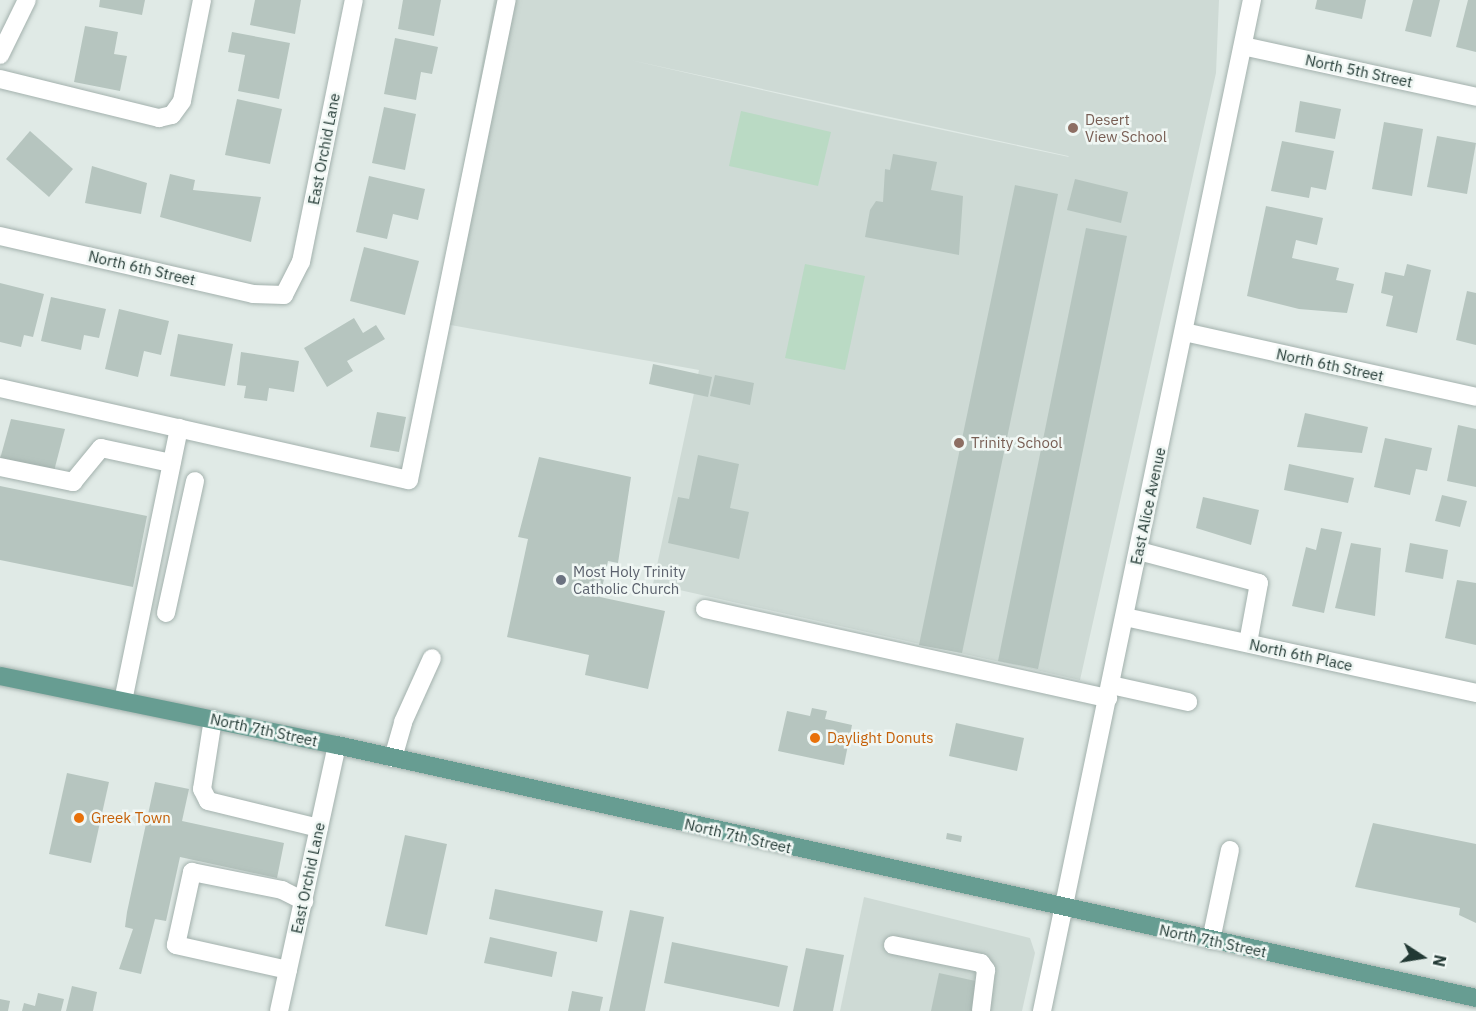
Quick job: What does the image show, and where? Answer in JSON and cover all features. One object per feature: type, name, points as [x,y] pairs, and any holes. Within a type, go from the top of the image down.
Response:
[{"type":"main road","name":"North 7th Street","points":[[0,676],[338,746],[1063,909],[1476,998]]},
{"type":"street","points":[[0,55],[27,0]]},
{"type":"street","points":[[0,79],[159,118],[172,115],[182,101],[202,0]]},
{"type":"street","name":"East Orchid Lane","points":[[284,295],[301,262],[354,0]]},
{"type":"street","points":[[0,388],[409,480],[507,0]]},
{"type":"street","name":"East Alice Avenue","points":[[1042,1011],[1252,0]]},
{"type":"street","name":"North 5th Street","points":[[1243,46],[1476,97]]},
{"type":"street","name":"North 6th Street","points":[[0,236],[253,294],[284,295]]},
{"type":"street","name":"North 6th Street","points":[[1184,332],[1476,397]]},
{"type":"street","points":[[123,701],[179,428]]},
{"type":"street","points":[[0,467],[73,482],[101,448],[171,463]]},
{"type":"street","points":[[166,613],[195,481]]},
{"type":"street","points":[[1139,551],[1259,583],[1248,644]]},
{"type":"street","points":[[705,609],[1110,691],[1188,702]]},
{"type":"street","name":"North 6th Place","points":[[1125,617],[1476,693]]},
{"type":"street","points":[[393,758],[402,722],[432,658]]},
{"type":"street","points":[[213,719],[202,789],[208,801],[319,828]]},
{"type":"street","name":"East Orchid Lane","points":[[279,1011],[338,746]]},
{"type":"street","points":[[1211,940],[1230,850]]},
{"type":"street","points":[[288,970],[176,945],[192,872],[282,890],[304,901]]},
{"type":"street","points":[[893,945],[981,963],[987,970],[981,1011]]},
{"type":"shaded area","points":[[494,0],[1219,0],[1216,73],[1080,680],[653,584],[699,370],[434,322]],"holes":[[[630,60],[1068,156],[863,113]]]},
{"type":"shaded area","points":[[864,897],[1030,938],[1035,953],[1022,1011],[840,1011]]},
{"type":"green space","points":[[741,111],[831,132],[818,186],[729,166]]},
{"type":"green space","points":[[805,264],[865,276],[845,370],[785,358]]},
{"type":"building","points":[[100,0],[145,0],[142,15],[99,7]]},
{"type":"building","points":[[255,0],[301,0],[295,34],[250,25]]},
{"type":"building","points":[[403,0],[441,0],[434,36],[398,29]]},
{"type":"building","points":[[1317,0],[1366,0],[1362,19],[1315,9]]},
{"type":"building","points":[[1413,0],[1440,0],[1431,37],[1405,31]]},
{"type":"building","points":[[1468,0],[1476,0],[1476,52],[1456,47]]},
{"type":"building","points":[[85,26],[118,32],[114,54],[127,56],[120,91],[74,82]]},
{"type":"building","points":[[232,32],[290,43],[279,99],[238,91],[245,55],[228,52]]},
{"type":"building","points":[[395,38],[438,47],[432,74],[421,72],[416,100],[384,94]]},
{"type":"building","points":[[237,99],[282,109],[270,164],[225,155]]},
{"type":"building","points":[[1300,101],[1341,109],[1335,139],[1295,132]]},
{"type":"building","points":[[384,107],[416,114],[405,170],[372,163]]},
{"type":"building","points":[[1384,122],[1423,129],[1412,196],[1372,189]]},
{"type":"building","points":[[30,131],[73,169],[49,197],[6,159]]},
{"type":"building","points":[[1437,136],[1476,143],[1467,194],[1427,187]]},
{"type":"building","points":[[1282,141],[1334,151],[1326,190],[1311,187],[1309,198],[1271,191]]},
{"type":"building","points":[[893,154],[937,162],[931,190],[963,196],[959,255],[865,237],[870,210],[876,201],[883,202],[885,169],[890,170]]},
{"type":"building","points":[[92,166],[147,183],[141,214],[85,203]]},
{"type":"building","points":[[170,174],[195,180],[193,190],[261,197],[251,242],[160,217]]},
{"type":"building","points":[[369,176],[425,189],[418,220],[393,214],[387,239],[356,232]]},
{"type":"building","points":[[1075,179],[1128,192],[1121,223],[1067,210]]},
{"type":"building","points":[[1015,185],[1058,194],[962,653],[919,645]]},
{"type":"building","points":[[1266,206],[1323,218],[1317,245],[1296,240],[1292,258],[1339,268],[1336,280],[1354,284],[1347,313],[1299,309],[1247,296]]},
{"type":"building","points":[[1086,228],[1127,236],[1038,669],[998,661]]},
{"type":"building","points":[[364,247],[419,261],[405,315],[350,301]]},
{"type":"building","points":[[1407,264],[1431,270],[1417,333],[1386,326],[1393,296],[1381,293],[1385,272],[1404,276]]},
{"type":"building","points":[[0,283],[44,294],[33,337],[24,335],[21,347],[0,342]]},
{"type":"building","points":[[1467,291],[1476,293],[1476,345],[1456,340]]},
{"type":"building","points":[[51,297],[106,309],[99,338],[84,335],[81,350],[41,341]]},
{"type":"building","points":[[119,309],[169,321],[161,355],[144,351],[138,377],[105,369]]},
{"type":"building","points":[[354,318],[363,333],[376,325],[385,339],[347,361],[353,371],[327,387],[304,348]]},
{"type":"building","points":[[178,334],[233,344],[225,386],[170,376]]},
{"type":"building","points":[[241,352],[299,361],[294,392],[269,388],[267,401],[244,398],[246,386],[237,385]]},
{"type":"building","points":[[653,364],[712,377],[708,397],[649,384]]},
{"type":"building","points":[[715,375],[754,383],[750,405],[710,396]]},
{"type":"building","points":[[377,412],[406,417],[399,452],[370,447]]},
{"type":"building","points":[[1305,413],[1368,427],[1362,453],[1297,447]]},
{"type":"building","points":[[11,419],[65,429],[54,471],[0,459]]},
{"type":"building","points":[[1458,425],[1476,429],[1476,487],[1447,481]]},
{"type":"building","points":[[1385,438],[1432,448],[1427,471],[1416,469],[1410,495],[1374,487]]},
{"type":"building","points":[[698,455],[739,464],[730,508],[749,512],[739,559],[668,543],[678,497],[689,499]]},
{"type":"building","name":"Most Holy Trinity Catholic Church","points":[[539,457],[631,477],[618,563],[608,561],[600,597],[665,611],[648,689],[585,675],[589,655],[507,637],[528,539],[518,537]]},
{"type":"building","points":[[1289,464],[1354,478],[1348,503],[1284,490]]},
{"type":"building","points":[[0,486],[147,516],[133,587],[0,560]]},
{"type":"building","points":[[1442,495],[1467,501],[1460,527],[1435,521]]},
{"type":"building","points":[[1203,497],[1259,510],[1251,545],[1196,528]]},
{"type":"building","points":[[1321,528],[1342,532],[1324,613],[1292,606],[1306,547],[1316,550]]},
{"type":"building","points":[[1351,543],[1381,548],[1375,616],[1335,608]]},
{"type":"building","points":[[1410,543],[1448,550],[1443,579],[1405,572]]},
{"type":"building","points":[[1457,580],[1476,583],[1476,645],[1445,638]]},
{"type":"building","name":"Daylight Donuts","points":[[812,708],[827,711],[825,719],[852,725],[844,765],[778,751],[787,711],[810,716]]},
{"type":"building","points":[[956,723],[1024,738],[1017,771],[949,756]]},
{"type":"building","name":"Greek Town","points":[[67,773],[109,782],[91,863],[49,854]]},
{"type":"building","points":[[155,782],[189,789],[182,821],[284,843],[277,878],[180,857],[166,921],[155,919],[141,974],[119,969],[133,929],[125,927],[127,912]]},
{"type":"building","points":[[1373,823],[1476,844],[1476,923],[1459,915],[1460,908],[1355,887]]},
{"type":"building","points":[[947,833],[962,836],[961,842],[946,839]]},
{"type":"building","points":[[405,835],[447,844],[427,935],[385,926]]},
{"type":"building","points":[[495,889],[603,911],[597,942],[489,919]]},
{"type":"building","points":[[630,910],[664,917],[645,1011],[609,1011]]},
{"type":"building","points":[[490,937],[557,952],[552,977],[484,963]]},
{"type":"building","points":[[672,942],[788,966],[779,1007],[664,983]]},
{"type":"building","points":[[806,948],[844,955],[833,1011],[793,1011]]},
{"type":"building","points":[[939,973],[980,982],[974,1011],[931,1011]]},
{"type":"building","points":[[72,986],[97,992],[93,1011],[66,1011]]},
{"type":"building","points":[[572,991],[603,997],[600,1011],[568,1011]]},
{"type":"building","points":[[38,993],[64,999],[61,1011],[22,1011],[24,1003],[35,1006]]},
{"type":"building","points":[[0,999],[10,1001],[8,1011],[0,1011]]},
{"type":"place","name":"Desert View School","points":[[1073,128]]},
{"type":"place","name":"Trinity School","points":[[959,443]]},
{"type":"place","name":"Most Holy Trinity Catholic Church","points":[[561,580]]},
{"type":"place","name":"Daylight Donuts","points":[[815,738]]},
{"type":"place","name":"Greek Town","points":[[79,818]]}]
